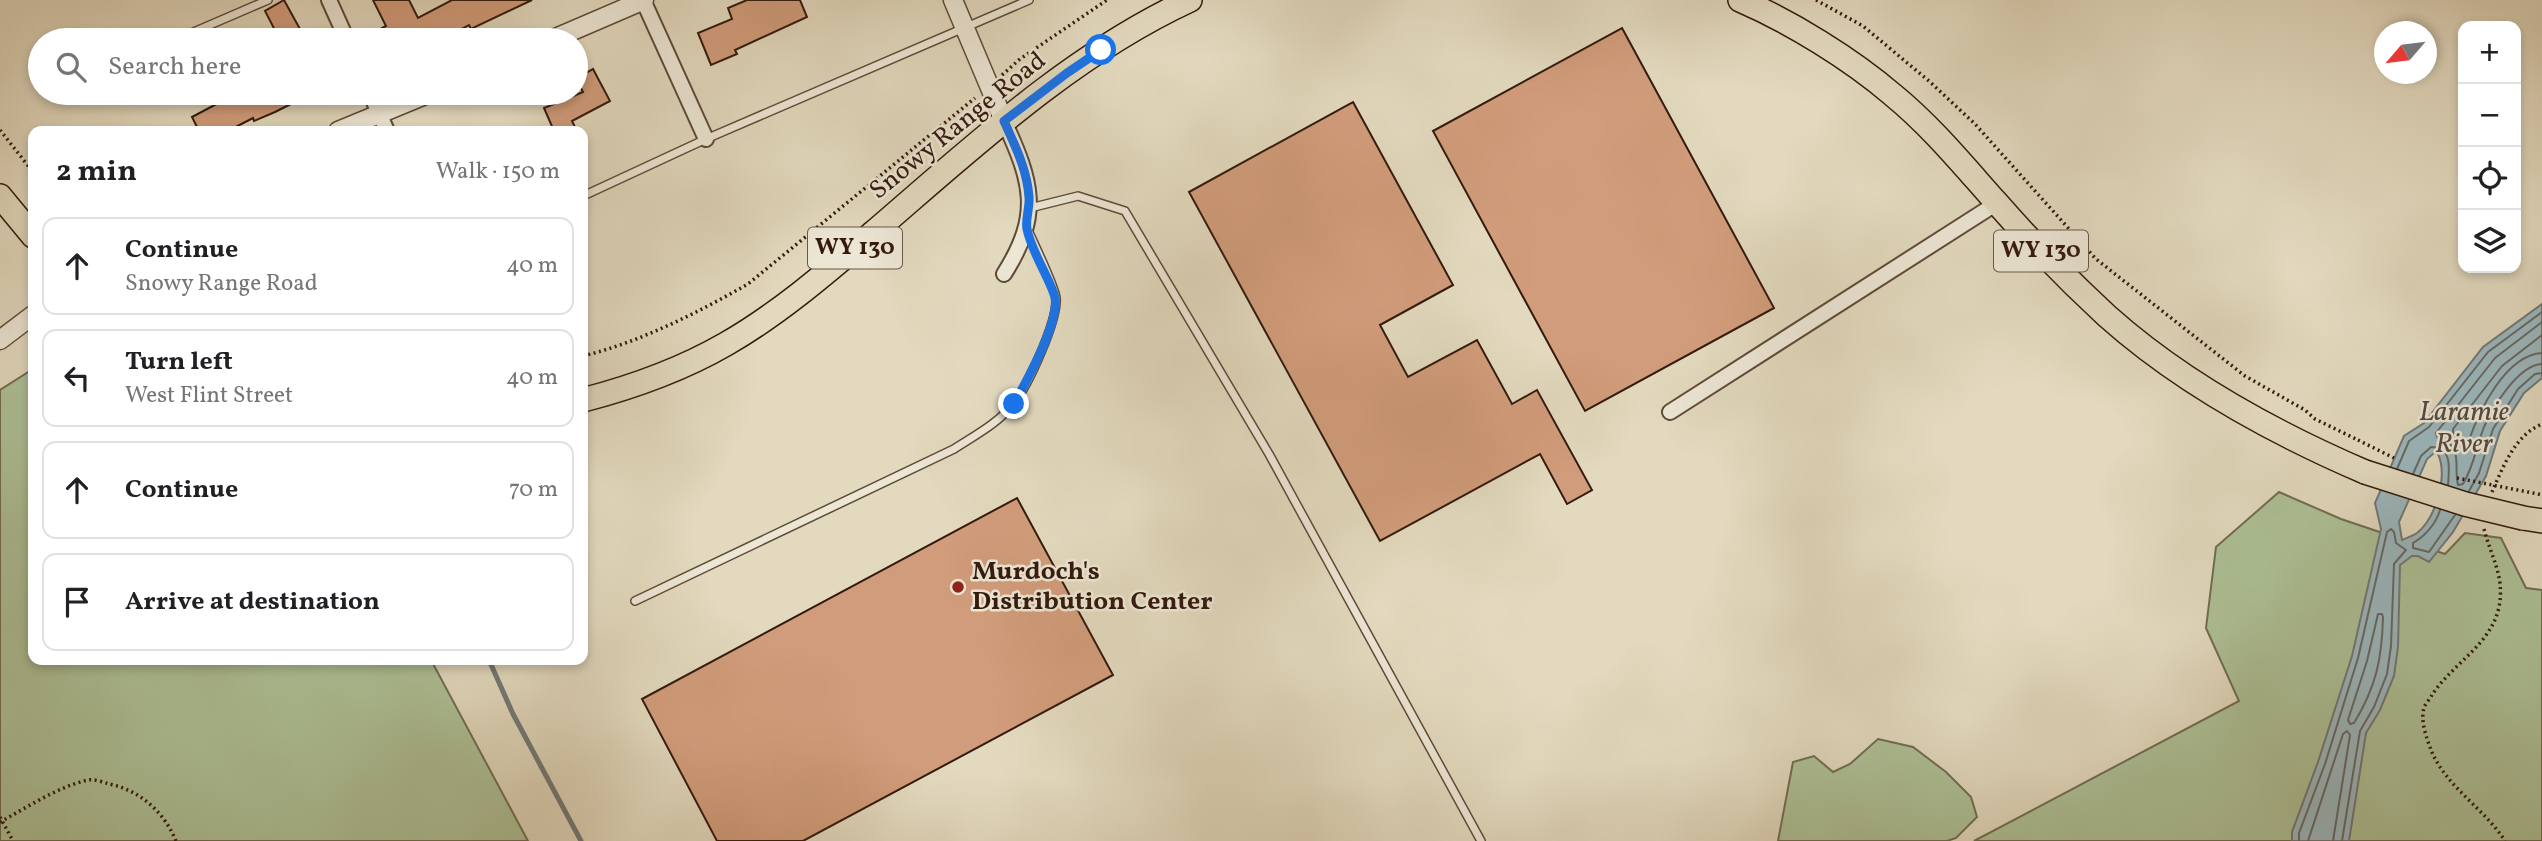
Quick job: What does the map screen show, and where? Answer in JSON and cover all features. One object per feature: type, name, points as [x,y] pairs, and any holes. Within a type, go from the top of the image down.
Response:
[{"type":"main road","name":"Snowy Range Road","points":[[588,398],[679,368],[726,344],[776,313],[1004,121],[1067,73],[1136,28],[1190,0]]},
{"type":"main road","name":"WY 130","points":[[1748,2],[1832,51],[1893,95],[1943,142],[2029,239],[2097,306],[2155,355],[2208,391],[2302,445],[2365,472],[2455,501],[2533,519]]},
{"type":"main road","points":[[0,196],[28,230]]},
{"type":"street","points":[[329,0],[342,28]]},
{"type":"street","points":[[579,28],[644,0],[706,139]]},
{"type":"street","points":[[953,0],[1020,156],[1028,184],[1030,208],[1026,228],[1018,252],[1004,274]]},
{"type":"street","points":[[376,105],[385,126]]},
{"type":"street","points":[[350,126],[401,105]]},
{"type":"street","points":[[1670,412],[1997,204]]},
{"type":"street","points":[[0,340],[28,319]]},
{"type":"lane","points":[[203,28],[268,0]]},
{"type":"lane","points":[[588,194],[706,139],[1030,0]]},
{"type":"lane","points":[[1030,208],[1078,195],[1125,211],[1269,454],[1481,841]]},
{"type":"lane","points":[[635,601],[954,449],[987,428],[1014,404],[1036,364],[1052,323],[1056,298],[1026,228]]},
{"type":"path","points":[[588,355],[607,350],[708,307],[748,284],[1020,59],[1107,0]]},
{"type":"path","points":[[1816,0],[1863,26],[1975,124],[2096,259],[2245,376],[2305,410],[2315,419],[2405,462]]},
{"type":"path","points":[[0,130],[28,166]]},
{"type":"path","points":[[2491,494],[2522,437],[2542,424]]},
{"type":"path","points":[[2454,478],[2540,495]]},
{"type":"path","points":[[2483,527],[2497,564],[2501,591],[2499,608],[2487,635],[2440,684],[2429,700],[2424,709],[2424,727],[2432,752],[2452,782],[2505,841]]},
{"type":"path","points":[[13,841],[1,820],[52,793],[90,780],[121,786],[150,802],[172,830],[176,841]]},
{"type":"green space","points":[[28,372],[28,665],[434,665],[528,841],[0,841],[0,390]]},
{"type":"green space","points":[[2279,492],[2341,519],[2445,554],[2465,533],[2501,538],[2526,588],[2542,590],[2542,841],[1974,841],[2239,701],[2206,628],[2216,547]]},
{"type":"green space","points":[[1878,739],[1913,747],[1946,772],[1971,797],[1977,817],[1956,838],[1947,841],[1778,841],[1793,762],[1814,756],[1833,772],[1850,764]]},
{"type":"water","name":"Laramie River","points":[[2542,304],[2542,378],[2524,393],[2500,431],[2486,476],[2453,532],[2429,562],[2412,556],[2400,565],[2398,647],[2394,676],[2380,710],[2366,733],[2349,841],[2292,841],[2292,832],[2352,656],[2381,529],[2375,503],[2404,436],[2424,423],[2483,347]],"holes":[[[2434,453],[2438,454],[2442,474],[2435,507],[2424,526],[2402,540],[2399,522],[2427,459]]]},
{"type":"building","points":[[284,0],[299,28],[274,28],[265,11]]},
{"type":"building","points":[[373,0],[409,0],[418,18],[452,0],[532,0],[473,28],[469,25],[463,28],[382,28],[386,26]]},
{"type":"building","points":[[747,0],[800,0],[807,17],[735,50],[737,54],[711,65],[698,33],[732,19],[728,8]]},
{"type":"building","points":[[1622,28],[1774,308],[1585,411],[1433,131]]},
{"type":"building","points":[[593,69],[610,101],[572,121],[574,126],[552,126],[544,108],[551,105],[588,105],[588,72]]},
{"type":"building","points":[[1353,102],[1453,285],[1380,325],[1408,377],[1477,340],[1512,404],[1537,390],[1592,490],[1567,504],[1540,454],[1380,541],[1189,192]]},
{"type":"building","points":[[214,105],[289,105],[238,126],[196,126],[192,117]]},
{"type":"building","name":"Murdoch's Distribution Center","points":[[1017,498],[1113,675],[803,841],[717,841],[642,699]]},
{"type":"waterway","points":[[491,665],[513,714],[581,841]]},
{"type":"place","name":"Murdoch's Distribution Center","points":[[958,587]]},
{"type":"route","points":[[1014,404],[1036,364],[1052,323],[1056,298],[1026,228],[1030,208],[1028,184],[1020,156],[1004,121],[1101,50]]}]
